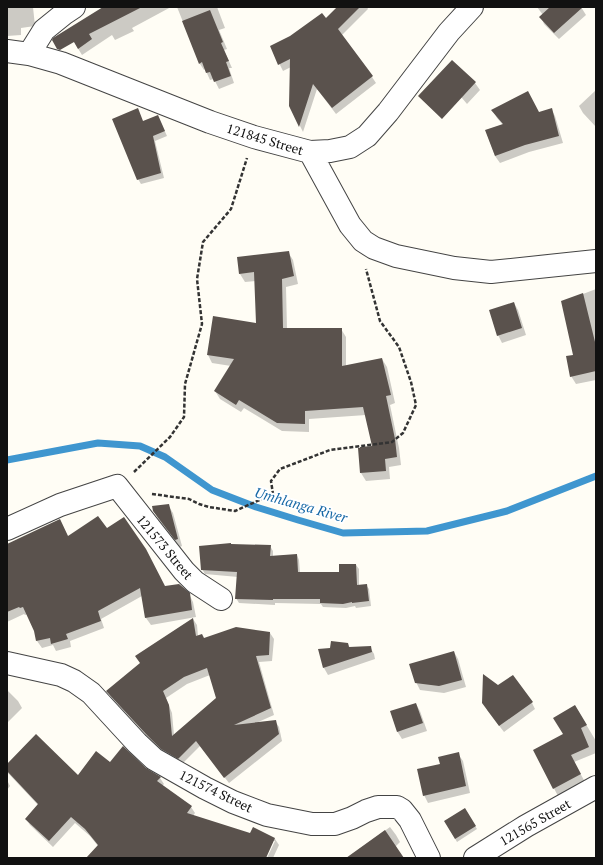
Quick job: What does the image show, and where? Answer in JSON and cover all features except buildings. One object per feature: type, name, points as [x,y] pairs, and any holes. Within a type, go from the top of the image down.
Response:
[{"type":"street","points":[[29,54],[44,30],[74,7]]},
{"type":"street","name":"121845 Street","points":[[7,51],[29,54],[61,63],[254,138],[310,152],[330,151],[350,147],[366,136],[388,112],[449,32],[472,7]]},
{"type":"street","points":[[310,152],[350,225],[363,241],[374,248],[396,256],[454,268],[491,272],[596,261]]},
{"type":"street","points":[[7,530],[60,505],[117,486]]},
{"type":"street","name":"121573 Street","points":[[117,486],[184,571],[195,582],[221,599]]},
{"type":"street","name":"121574 Street","points":[[7,663],[61,675],[74,682],[90,693],[137,743],[154,758],[205,788],[233,802],[267,815],[312,824],[334,824],[378,807],[397,807],[402,810],[410,820],[429,858]]},
{"type":"street","name":"121565 Street","points":[[475,858],[526,826],[596,787]]},
{"type":"path","points":[[138,469],[170,437],[184,417],[185,384],[202,324],[197,279],[203,242],[230,209],[254,138]]},
{"type":"path","name":"121573 Street","points":[[117,486],[133,491],[188,499],[209,507],[235,511],[273,494],[270,481],[280,469],[330,450],[392,442],[403,433],[416,405],[411,382],[399,347],[380,321],[366,268]]},
{"type":"waterway","name":"Umhlanga River","points":[[7,460],[98,443],[140,446],[165,457],[212,490],[256,507],[343,533],[427,531],[507,511],[596,476]]}]
